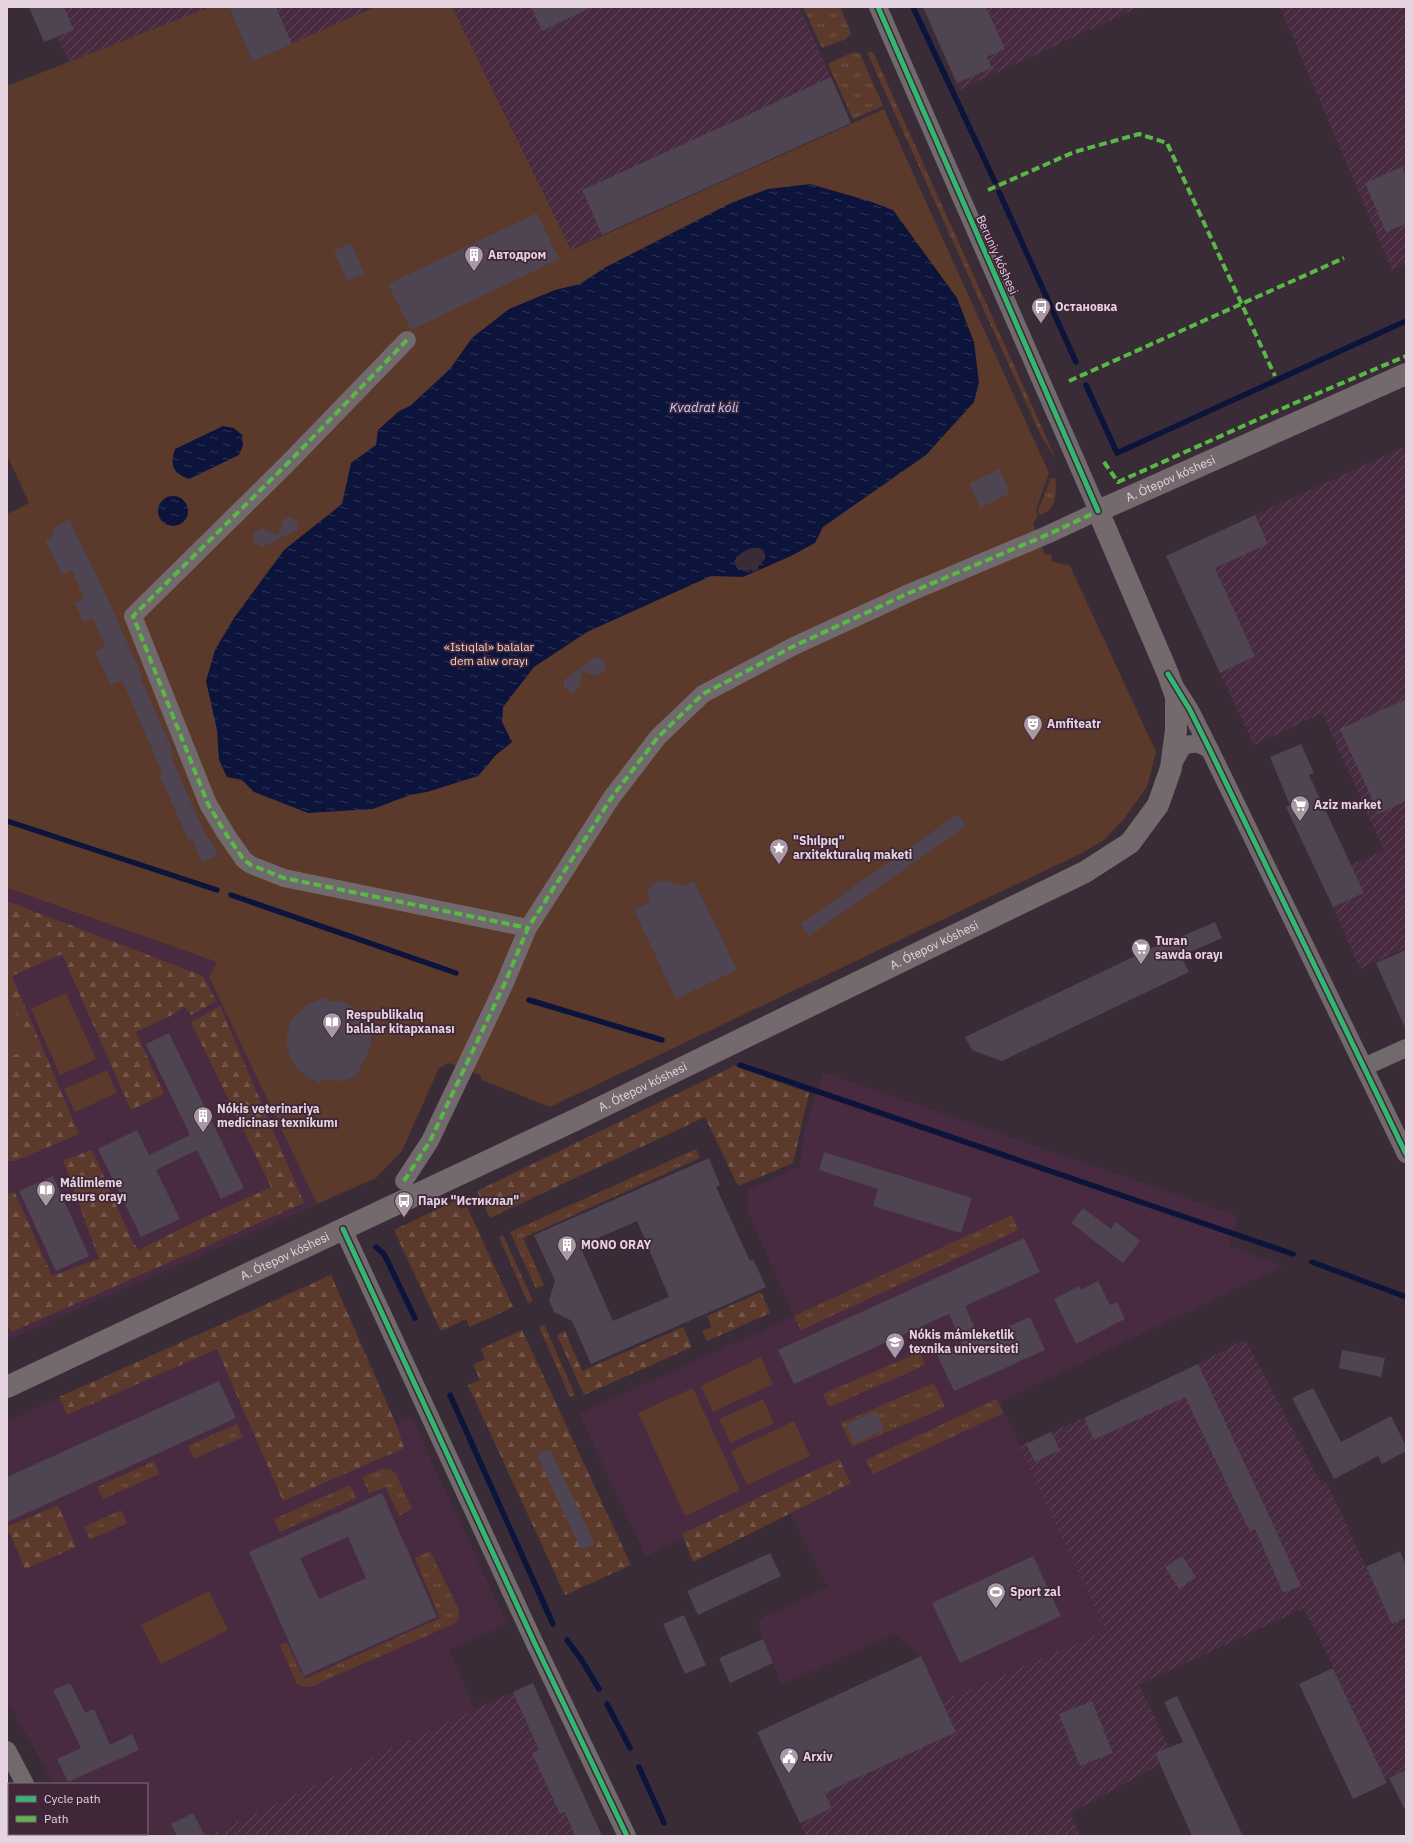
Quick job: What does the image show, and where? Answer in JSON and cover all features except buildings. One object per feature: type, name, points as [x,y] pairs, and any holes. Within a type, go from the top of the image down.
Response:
[{"type":"main road","name":"A. Ótepov kóshesi","points":[[1098,511],[1406,374]]},
{"type":"main road","points":[[1098,511],[1168,674]]},
{"type":"main road","name":"A. Ótepov kóshesi","points":[[7,1387],[575,1120],[1085,872],[1130,843],[1158,805],[1171,768],[1176,730],[1176,697],[1168,674]]},
{"type":"street","name":"Beruniy kóshesi","points":[[878,7],[1098,511]]},
{"type":"street","points":[[406,340],[289,462],[134,616],[208,804],[244,860],[251,865],[284,878],[528,928]]},
{"type":"street","points":[[404,1181],[430,1141],[504,985],[528,928],[612,796],[658,737],[703,694],[794,646],[909,593],[1049,534],[1098,511]]},
{"type":"street","points":[[1168,674],[1190,710],[1210,750],[1406,1154]]},
{"type":"street","points":[[1171,768],[1183,746],[1192,742],[1201,744],[1210,750]]},
{"type":"street","points":[[1364,1067],[1406,1048]]},
{"type":"street","points":[[343,1229],[536,1646],[627,1836]]},
{"type":"street","points":[[7,1750],[24,1783]]},
{"type":"shaded area","points":[[64,7],[210,7],[69,62],[57,37]]},
{"type":"shaded area","points":[[276,7],[375,7],[292,44]]},
{"type":"shaded area","points":[[452,7],[799,7],[831,77],[582,190],[602,235],[570,250]]},
{"type":"shaded area","points":[[923,7],[1139,7],[959,90]]},
{"type":"shaded area","points":[[1280,7],[1406,7],[1406,264],[1392,270]]},
{"type":"shaded area","points":[[1406,446],[1406,948],[1360,969],[1333,907],[1364,893],[1351,865],[1384,850],[1322,713],[1254,745],[1220,673],[1255,656],[1215,568],[1268,544],[1255,515]]},
{"type":"shaded area","points":[[7,888],[217,962],[209,977],[317,1204],[7,1340]]},
{"type":"shaded area","name":"Nókis mámleketlik texnika universiteti","points":[[823,1072],[1238,1216],[1229,1246],[1283,1266],[1000,1402],[1106,1631],[942,1701],[921,1656],[895,1634],[781,1685],[763,1639],[758,1620],[828,1587],[780,1491],[646,1556],[579,1414],[794,1316],[747,1210],[748,1190],[800,1166],[804,1133]]},
{"type":"shaded area","points":[[331,1275],[396,1424],[411,1417],[507,1624],[449,1650],[475,1709],[208,1836],[84,1836],[148,1835],[148,1783],[53,1783],[7,1701],[7,1421]]},
{"type":"shaded area","points":[[1245,1339],[1322,1485],[1327,1483],[1392,1624],[1406,1618],[1406,1770],[1385,1779],[1304,1608],[1139,1685],[1169,1747],[1155,1753],[1160,1764],[1070,1814],[1080,1836],[804,1836],[805,1835],[800,1823],[832,1808],[825,1793],[956,1732],[942,1701],[1106,1631],[1019,1446],[1084,1418],[1198,1364]]},
{"type":"shaded area","points":[[533,1683],[602,1836],[208,1836],[475,1709]]},
{"type":"green space","name":"«Istıqlal» balalar dem alıw orayı","points":[[210,7],[229,7],[252,61],[375,7],[452,7],[571,250],[884,109],[1049,473],[1036,510],[1038,516],[1033,523],[1045,554],[1052,555],[1051,561],[1070,566],[1156,752],[1147,787],[1124,819],[1104,840],[1080,854],[550,1107],[482,1080],[480,1075],[449,1063],[439,1068],[402,1151],[376,1178],[317,1204],[209,977],[217,962],[7,888],[7,514],[29,503],[7,455],[7,86]]},
{"type":"green space","points":[[803,7],[840,7],[851,33],[846,39],[822,48]]},
{"type":"green space","points":[[853,52],[860,54],[883,106],[853,119],[828,64]]},
{"type":"green space","points":[[867,52],[872,52],[874,54],[1056,459],[1041,436]]},
{"type":"green space","points":[[1051,478],[1056,479],[1053,505],[1050,509],[1040,515],[1038,510]]},
{"type":"green space","points":[[7,901],[203,976],[216,1001],[191,1015],[184,1006],[174,1014],[136,1032],[164,1094],[131,1110],[62,954],[12,976],[79,1134],[15,1161],[7,1161]]},
{"type":"green space","points":[[7,990],[31,1048],[7,1058]]},
{"type":"green space","points":[[66,993],[96,1059],[60,1075],[31,1009]]},
{"type":"green space","points":[[220,1006],[304,1203],[11,1332],[7,1323],[7,1194],[15,1193],[52,1276],[99,1259],[63,1160],[92,1150],[132,1241],[139,1250],[196,1221],[271,1187],[191,1022]]},
{"type":"green space","points":[[734,1066],[809,1093],[793,1163],[738,1186],[705,1117],[490,1218],[477,1191]]},
{"type":"green space","points":[[107,1070],[117,1093],[75,1112],[64,1089]]},
{"type":"green space","points":[[696,1149],[700,1158],[523,1238],[544,1285],[536,1289],[510,1232]]},
{"type":"green space","points":[[457,1200],[461,1209],[467,1207],[513,1307],[470,1327],[466,1319],[441,1331],[394,1230]]},
{"type":"green space","points":[[1012,1215],[1018,1230],[801,1330],[794,1316]]},
{"type":"green space","points":[[503,1235],[533,1301],[528,1303],[499,1237]]},
{"type":"green space","points":[[331,1275],[396,1424],[404,1448],[283,1501],[217,1349],[67,1415],[59,1397]]},
{"type":"green space","points":[[761,1292],[770,1313],[707,1341],[702,1331],[712,1327],[707,1316]]},
{"type":"green space","points":[[544,1324],[575,1395],[570,1397],[539,1327]]},
{"type":"green space","points":[[683,1327],[692,1347],[584,1395],[557,1335],[565,1331],[582,1371]]},
{"type":"green space","points":[[522,1330],[631,1565],[565,1595],[468,1385],[480,1380],[473,1365],[485,1359],[481,1349]]},
{"type":"green space","points":[[920,1352],[925,1365],[829,1407],[823,1394]]},
{"type":"green space","points":[[761,1357],[773,1384],[713,1412],[701,1386]]},
{"type":"green space","points":[[934,1383],[945,1407],[852,1447],[841,1423]]},
{"type":"green space","points":[[693,1388],[740,1490],[685,1516],[638,1413]]},
{"type":"green space","points":[[763,1399],[774,1423],[731,1443],[719,1419]]},
{"type":"green space","points":[[996,1399],[1003,1413],[873,1474],[866,1460]]},
{"type":"green space","points":[[794,1421],[810,1456],[747,1485],[731,1451]]},
{"type":"green space","points":[[237,1424],[243,1437],[194,1459],[188,1446]]},
{"type":"green space","points":[[839,1459],[851,1483],[693,1562],[682,1534]]},
{"type":"green space","points":[[154,1461],[159,1474],[103,1499],[97,1487]]},
{"type":"green space","points":[[381,1469],[389,1469],[395,1472],[412,1509],[399,1516],[386,1487],[369,1493],[362,1478]]},
{"type":"green space","points":[[350,1485],[356,1498],[280,1532],[274,1519]]},
{"type":"green space","points":[[58,1505],[76,1547],[25,1569],[7,1527]]},
{"type":"green space","points":[[121,1510],[127,1523],[90,1540],[84,1527]]},
{"type":"green space","points":[[430,1551],[459,1610],[459,1617],[456,1623],[310,1687],[303,1687],[297,1684],[280,1645],[287,1642],[304,1679],[440,1618],[415,1558]]},
{"type":"green space","points":[[209,1591],[228,1630],[161,1664],[141,1625]]},
{"type":"water","name":"Kvadrat kóli","points":[[810,184],[869,201],[893,210],[957,298],[974,342],[979,382],[974,402],[926,455],[823,527],[815,543],[791,556],[743,577],[711,576],[587,632],[534,667],[503,707],[502,722],[512,742],[496,755],[478,776],[427,792],[410,795],[373,809],[308,813],[254,792],[242,780],[227,777],[219,760],[217,730],[206,681],[215,650],[234,618],[284,550],[342,504],[351,463],[376,445],[378,430],[399,411],[410,406],[450,369],[472,338],[509,309],[555,290],[580,284],[606,267],[731,203],[768,189]]},
{"type":"water","points":[[223,426],[234,428],[242,435],[243,445],[239,455],[189,479],[179,474],[174,468],[173,464],[175,449]]},
{"type":"water","points":[[173,496],[184,500],[188,511],[184,522],[173,526],[162,522],[158,511],[162,500]]},
{"type":"pier","points":[[753,548],[763,550],[765,555],[765,559],[758,567],[759,570],[753,572],[752,570],[738,570],[734,562],[737,556],[748,549]]},
{"type":"waterway","points":[[913,7],[995,182]]},
{"type":"waterway","points":[[999,192],[1076,362]]},
{"type":"waterway","points":[[1086,385],[1117,453],[1406,321]]},
{"type":"waterway","points":[[7,821],[217,890]]},
{"type":"waterway","points":[[231,895],[456,973]]},
{"type":"waterway","points":[[529,1000],[662,1040]]},
{"type":"waterway","points":[[740,1065],[1293,1254]]},
{"type":"waterway","points":[[376,1247],[384,1254],[415,1318]]},
{"type":"waterway","points":[[1312,1262],[1406,1297]]},
{"type":"waterway","points":[[450,1395],[553,1624]]},
{"type":"waterway","points":[[567,1640],[581,1659],[599,1689]]},
{"type":"waterway","points":[[607,1704],[630,1748]]},
{"type":"waterway","points":[[639,1767],[664,1823]]},
{"type":"marked path","points":[[988,190],[1074,152],[1139,134],[1167,143],[1275,376]]},
{"type":"marked path","points":[[1069,381],[1344,258]]},
{"type":"marked path","points":[[407,340],[289,462],[133,616],[208,804],[244,860],[251,865],[284,878],[528,928]]},
{"type":"marked path","points":[[1104,462],[1118,482],[1288,406],[1406,356]]},
{"type":"marked path","points":[[404,1181],[430,1141],[504,985],[528,928],[612,797],[658,737],[703,694],[794,646],[909,593],[1049,534],[1098,511]]},
{"type":"cycle path","points":[[878,7],[1098,511]]},
{"type":"cycle path","points":[[1168,674],[1190,710],[1210,750],[1406,1154]]},
{"type":"cycle path","points":[[343,1229],[536,1646],[627,1836]]},
{"type":"place","name":"Автодром","points":[[474,272]]},
{"type":"place","name":"Остановка","points":[[1041,324]]},
{"type":"place","name":"Amfiteatr","points":[[1033,741]]},
{"type":"place","name":"Aziz market","points":[[1300,822]]},
{"type":"place","name":"\"Shılpıq\" arxitekturalıq maketi","points":[[779,865]]},
{"type":"place","name":"Turan sawda orayı","points":[[1141,965]]},
{"type":"place","name":"Respublikalıq balalar kitapxanası","points":[[332,1039]]},
{"type":"place","name":"Nókis veterinariya medicinası texnikumı","points":[[203,1133]]},
{"type":"place","name":"Málimleme resurs orayı","points":[[46,1207]]},
{"type":"place","name":"Парк \"Истиклал\"","points":[[404,1218]]},
{"type":"place","name":"MONO ORAY","points":[[567,1262]]},
{"type":"place","name":"Nókis mámleketlik texnika universiteti","points":[[895,1359]]},
{"type":"place","name":"Sport zal","points":[[996,1609]]},
{"type":"place","name":"Arxiv","points":[[789,1774]]}]
